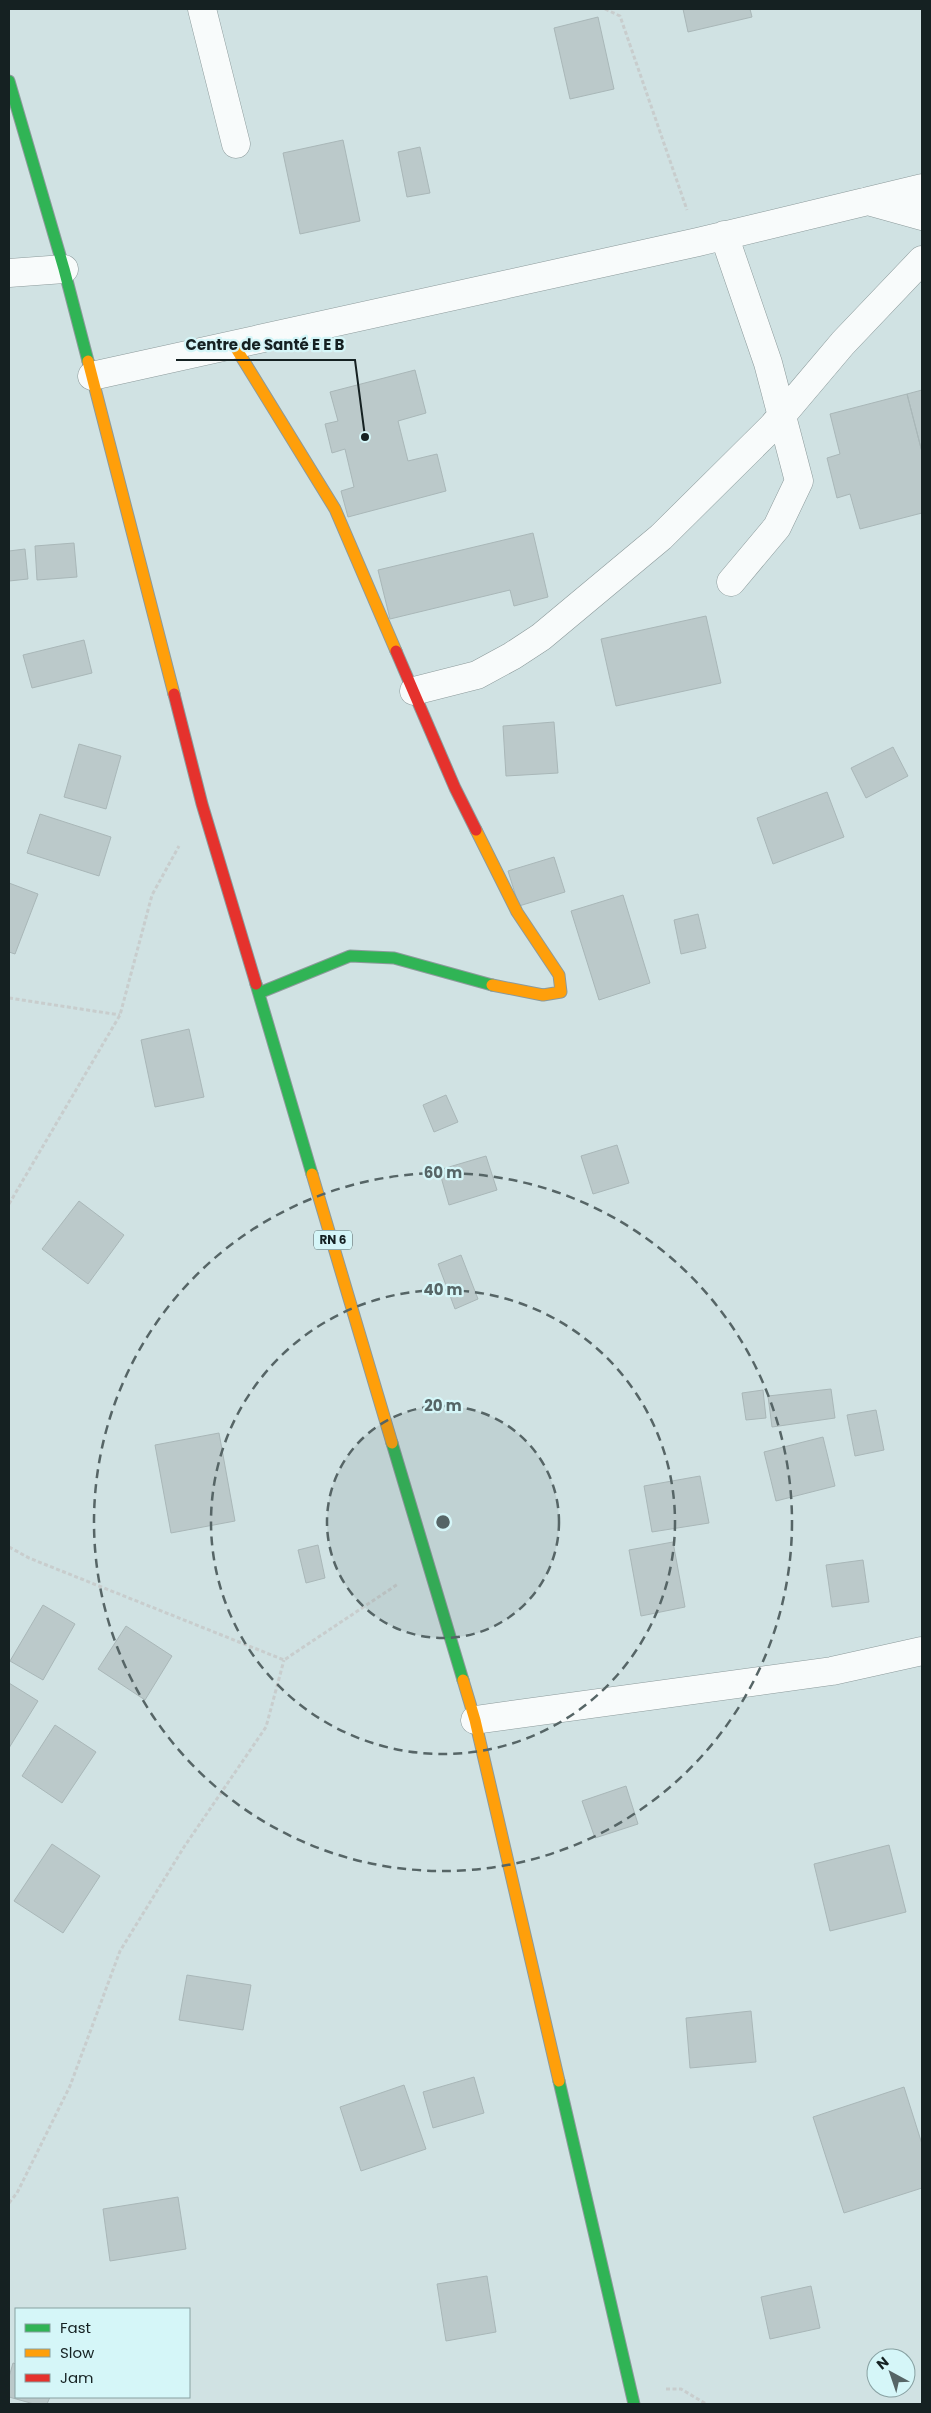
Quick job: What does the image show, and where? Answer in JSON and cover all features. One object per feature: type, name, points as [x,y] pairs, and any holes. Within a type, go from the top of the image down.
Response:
[{"type":"main road","name":"RN 6","points":[[9,81],[64,269],[202,804],[475,1720],[634,2404]]},
{"type":"main road","points":[[234,345],[335,509],[455,788],[517,912],[559,975],[561,992],[543,995],[514,991],[394,958],[350,956],[259,993]]},
{"type":"street","points":[[202,9],[236,144]]},
{"type":"street","points":[[92,376],[711,238],[922,188]]},
{"type":"street","points":[[865,201],[922,216]]},
{"type":"street","points":[[711,238],[768,363],[783,414],[799,481],[777,527],[731,582]]},
{"type":"street","points":[[414,691],[477,675],[512,656],[541,637],[661,537],[783,414],[843,342],[922,260]]},
{"type":"street","points":[[9,273],[64,269]]},
{"type":"street","points":[[475,1720],[832,1671],[922,1651]]},
{"type":"path","points":[[605,9],[620,16]]},
{"type":"path","points":[[619,9],[620,16],[711,238]]},
{"type":"path","points":[[9,1204],[120,1015],[152,895],[202,804]]},
{"type":"path","points":[[9,998],[120,1015]]},
{"type":"path","points":[[9,1547],[29,1558],[284,1660]]},
{"type":"path","points":[[9,2203],[17,2194],[70,2086],[120,1951],[184,1847],[266,1726],[284,1660],[430,1564]]},
{"type":"path","points":[[630,2390],[681,2389],[706,2404]]},
{"type":"building","points":[[683,9],[750,9],[752,17],[688,32]]},
{"type":"building","points":[[598,17],[614,89],[570,99],[554,28]]},
{"type":"building","points":[[343,140],[360,221],[300,234],[283,153]]},
{"type":"building","points":[[420,147],[430,193],[407,197],[398,152]]},
{"type":"building","points":[[415,370],[426,413],[398,421],[408,461],[437,454],[446,491],[348,517],[341,491],[354,487],[345,449],[332,453],[325,424],[338,421],[330,392]]},
{"type":"building","points":[[922,390],[922,452],[907,394]]},
{"type":"building","points":[[907,394],[922,452],[922,513],[860,529],[850,494],[837,498],[827,458],[840,454],[830,414]]},
{"type":"building","points":[[533,533],[548,597],[514,606],[510,590],[390,619],[378,570]]},
{"type":"building","points":[[74,543],[77,577],[37,580],[35,546]]},
{"type":"building","points":[[25,549],[28,579],[9,581],[9,551]]},
{"type":"building","points":[[706,616],[721,683],[616,706],[601,639]]},
{"type":"building","points":[[84,640],[92,673],[32,688],[23,655]]},
{"type":"building","points":[[554,722],[558,773],[506,776],[503,726]]},
{"type":"building","points":[[79,744],[121,756],[106,809],[64,797]]},
{"type":"building","points":[[893,747],[908,776],[866,798],[851,768]]},
{"type":"building","points":[[827,792],[844,837],[773,864],[757,818]]},
{"type":"building","points":[[40,814],[111,837],[99,876],[27,853]]},
{"type":"building","points":[[554,857],[565,892],[519,906],[508,871]]},
{"type":"building","points":[[9,883],[38,894],[15,954],[9,952]]},
{"type":"building","points":[[623,895],[650,983],[599,1000],[571,911]]},
{"type":"building","points":[[698,914],[706,948],[681,954],[674,920]]},
{"type":"building","points":[[189,1029],[204,1097],[155,1107],[141,1040]]},
{"type":"building","points":[[446,1095],[458,1122],[434,1132],[423,1105]]},
{"type":"building","points":[[617,1145],[629,1183],[593,1194],[581,1156]]},
{"type":"building","points":[[486,1156],[497,1190],[449,1205],[439,1170]]},
{"type":"building","points":[[79,1201],[124,1235],[88,1284],[42,1249]]},
{"type":"building","points":[[461,1255],[478,1299],[455,1309],[438,1264]]},
{"type":"building","points":[[831,1389],[835,1418],[772,1427],[768,1396]]},
{"type":"building","points":[[763,1390],[766,1418],[746,1420],[742,1393]]},
{"type":"building","points":[[876,1410],[884,1450],[855,1456],[847,1415]]},
{"type":"building","points":[[219,1433],[235,1521],[171,1533],[155,1445]]},
{"type":"building","points":[[823,1437],[835,1486],[776,1501],[764,1452]]},
{"type":"building","points":[[700,1476],[709,1523],[652,1532],[644,1486]]},
{"type":"building","points":[[673,1542],[685,1607],[641,1616],[629,1550]]},
{"type":"building","points":[[318,1545],[325,1578],[306,1583],[298,1550]]},
{"type":"building","points":[[863,1560],[869,1602],[832,1607],[826,1565]]},
{"type":"building","points":[[43,1605],[75,1624],[43,1680],[10,1661]]},
{"type":"building","points":[[126,1626],[172,1656],[145,1700],[98,1669]]},
{"type":"building","points":[[9,1683],[38,1701],[9,1748]]},
{"type":"building","points":[[55,1725],[96,1752],[62,1803],[22,1776]]},
{"type":"building","points":[[626,1786],[638,1824],[595,1838],[582,1801]]},
{"type":"building","points":[[52,1844],[100,1876],[63,1933],[14,1901]]},
{"type":"building","points":[[889,1845],[906,1912],[830,1931],[814,1864]]},
{"type":"building","points":[[187,1975],[251,1985],[243,2030],[179,2020]]},
{"type":"building","points":[[751,2011],[756,2062],[690,2068],[686,2018]]},
{"type":"building","points":[[474,2077],[484,2113],[433,2128],[423,2092]]},
{"type":"building","points":[[404,2085],[426,2149],[361,2171],[340,2107]]},
{"type":"building","points":[[904,2087],[922,2144],[922,2188],[844,2213],[813,2117]]},
{"type":"building","points":[[178,2197],[186,2249],[110,2261],[103,2209]]},
{"type":"building","points":[[487,2276],[496,2332],[446,2341],[437,2284]]},
{"type":"building","points":[[811,2286],[820,2328],[770,2339],[761,2297]]},
{"type":"building","points":[[13,2363],[15,2364],[15,2398],[50,2398],[47,2404],[34,2404],[9,2397],[9,2377]]},
{"type":"traffic: fast","points":[[9,81],[64,269],[88,361]]},
{"type":"traffic: fast","points":[[259,993],[350,956],[394,958],[492,985]]},
{"type":"traffic: fast","points":[[256,984],[312,1174]]},
{"type":"traffic: fast","points":[[392,1443],[463,1680]]},
{"type":"traffic: fast","points":[[559,2081],[634,2404]]},
{"type":"traffic: slow","points":[[234,345],[335,509],[396,651]]},
{"type":"traffic: slow","points":[[88,361],[174,694]]},
{"type":"traffic: slow","points":[[476,830],[517,912],[559,975],[561,992],[543,995],[492,985]]},
{"type":"traffic: slow","points":[[312,1174],[392,1443]]},
{"type":"traffic: slow","points":[[463,1680],[475,1720],[559,2081]]},
{"type":"traffic: jam","points":[[396,651],[455,788],[476,830]]},
{"type":"traffic: jam","points":[[174,694],[202,804],[256,984]]},
{"type":"place","name":"Centre de Santé E E B","points":[[365,437]]}]
